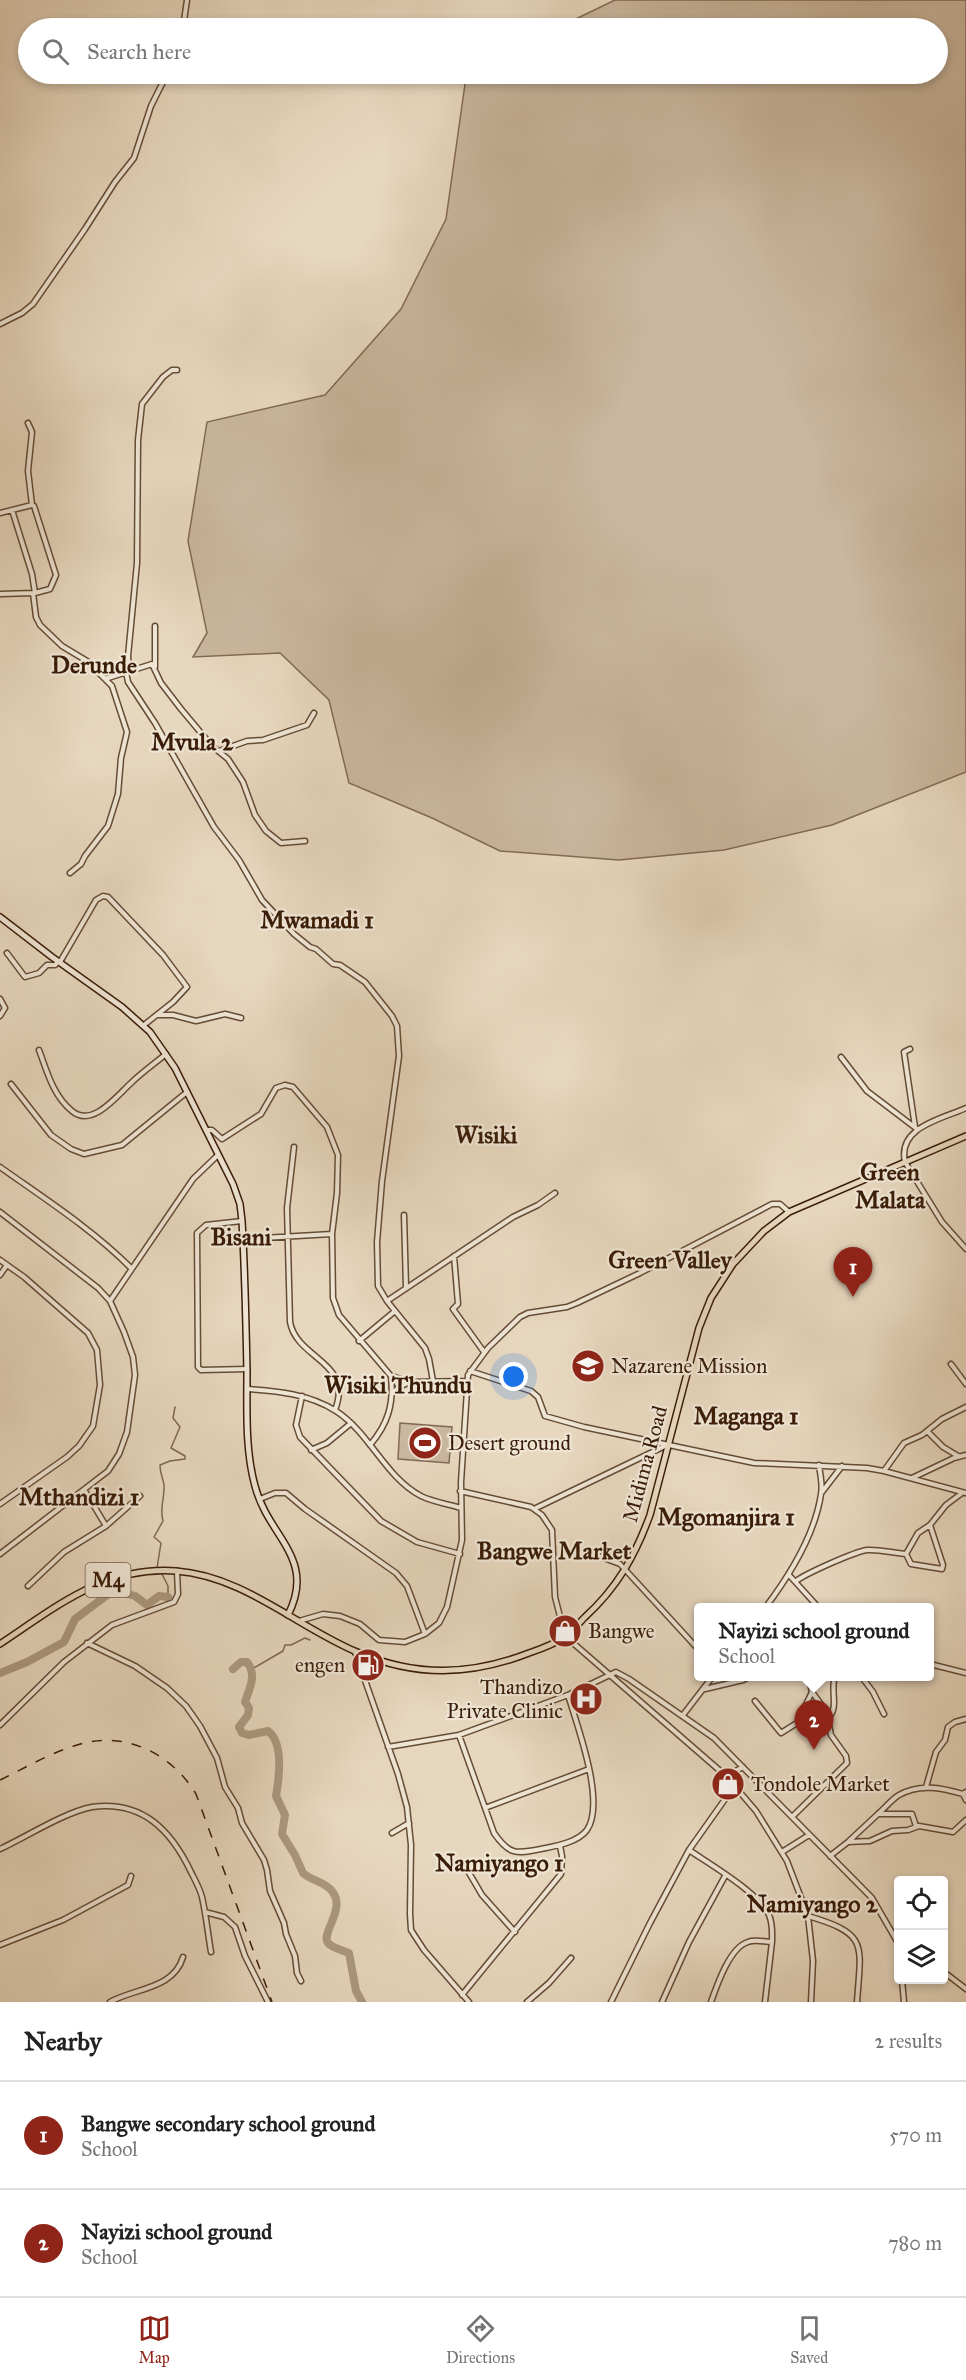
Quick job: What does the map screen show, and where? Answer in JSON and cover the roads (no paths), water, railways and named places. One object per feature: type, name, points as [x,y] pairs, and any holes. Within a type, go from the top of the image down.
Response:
[{"type":"main road","name":"Midima Road","points":[[0,1644],[84,1589],[136,1573],[177,1571],[220,1581],[244,1591],[355,1652],[384,1663],[438,1672],[486,1667],[504,1663],[565,1636],[604,1599],[626,1570],[639,1545],[650,1515],[696,1339],[711,1298],[746,1248],[789,1212],[966,1136]]},
{"type":"street","points":[[184,18],[187,0]]},
{"type":"street","points":[[0,324],[22,313],[33,304],[115,182],[131,164],[151,106],[162,84]]},
{"type":"street","points":[[177,370],[172,370],[163,377],[142,404],[138,440],[137,563],[128,656],[128,682],[151,715],[214,827],[239,860],[262,900],[294,934],[310,947],[316,949],[333,964],[340,965],[365,982],[392,1016],[397,1026],[399,1056],[382,1181],[377,1242],[378,1286],[387,1301],[425,1348],[433,1381]]},
{"type":"street","points":[[0,594],[34,593],[50,589],[56,575],[37,513],[32,505],[28,471],[32,432],[28,423]]},
{"type":"street","points":[[0,513],[32,505]]},
{"type":"street","points":[[12,510],[32,574],[36,616],[40,625],[62,646],[87,661],[105,679],[116,693],[127,732],[121,758],[118,794],[108,826],[81,864],[70,873]]},
{"type":"street","points":[[155,626],[155,667],[164,688],[218,751],[228,759],[243,782],[253,812],[266,831],[281,843],[305,841]]},
{"type":"street","points":[[105,679],[149,663],[155,667]]},
{"type":"street","points":[[218,751],[247,741],[263,740],[307,725],[314,712]]},
{"type":"street","points":[[7,953],[25,977],[39,973],[47,965],[55,965],[96,900],[103,896],[108,897],[158,949],[187,987],[173,1002],[144,1024]]},
{"type":"street","points":[[0,917],[144,1024],[166,1054],[188,1091],[236,1192],[242,1221],[247,1389],[253,1479],[260,1499],[291,1556],[298,1575],[296,1600],[288,1615]]},
{"type":"street","points":[[0,999],[5,1008],[0,1016]]},
{"type":"street","points":[[157,1015],[173,1015],[196,1021],[225,1014],[241,1018]]},
{"type":"street","points":[[910,1049],[904,1053],[916,1128]]},
{"type":"street","points":[[39,1050],[55,1091],[72,1112],[81,1115],[106,1108],[166,1054]]},
{"type":"street","points":[[841,1057],[867,1091],[916,1128]]},
{"type":"street","points":[[11,1084],[51,1136],[71,1149],[84,1154],[122,1145],[188,1091]]},
{"type":"street","points":[[207,1130],[212,1130],[222,1139],[261,1114],[276,1088],[285,1085],[293,1087],[327,1126],[336,1144],[339,1175],[332,1233],[334,1304],[339,1316],[391,1376],[411,1382],[466,1381]]},
{"type":"street","points":[[966,1108],[916,1128],[903,1150],[905,1162],[942,1222],[966,1249]]},
{"type":"street","points":[[294,1147],[287,1208],[291,1328],[299,1341],[326,1366],[338,1381],[339,1395],[335,1410]]},
{"type":"street","points":[[110,1300],[193,1179],[219,1155]]},
{"type":"street","points":[[0,1167],[85,1227],[131,1268]]},
{"type":"street","points":[[387,1301],[513,1217],[543,1202],[555,1193]]},
{"type":"street","points":[[298,1621],[323,1614],[340,1616],[360,1624],[379,1640],[405,1642],[425,1634],[439,1623],[447,1607],[460,1554],[463,1530],[460,1491],[466,1381],[470,1371],[484,1352],[515,1320],[528,1313],[577,1303],[640,1274],[772,1204],[780,1204],[789,1212]]},
{"type":"street","points":[[0,1212],[87,1278],[110,1300],[133,1357],[133,1387],[127,1432],[108,1471],[85,1491],[0,1554]]},
{"type":"street","points":[[404,1215],[406,1287]]},
{"type":"street","points":[[242,1221],[206,1225],[197,1233],[198,1367],[201,1370],[247,1369]]},
{"type":"street","points":[[243,1239],[332,1233]]},
{"type":"street","points":[[454,1256],[458,1304],[453,1309],[484,1352]]},
{"type":"street","points":[[0,1260],[88,1333],[97,1350],[100,1385],[96,1416],[86,1439],[67,1457],[0,1504]]},
{"type":"street","points":[[0,1275],[7,1265]]},
{"type":"street","points":[[359,1341],[395,1311]]},
{"type":"street","points":[[951,1364],[966,1384]]},
{"type":"street","points":[[470,1371],[534,1393],[539,1400],[542,1412],[548,1418],[761,1465],[819,1465],[884,1470],[964,1493]]},
{"type":"street","points":[[370,1445],[387,1420],[392,1395],[391,1376]]},
{"type":"street","points":[[392,1395],[399,1387],[411,1382]]},
{"type":"street","points":[[247,1389],[302,1396],[335,1410],[413,1491],[461,1508]]},
{"type":"street","points":[[302,1396],[296,1425],[300,1437],[375,1516],[389,1527],[417,1542],[460,1554]]},
{"type":"street","points":[[884,1470],[900,1446],[927,1431],[942,1419],[966,1407]]},
{"type":"street","points":[[311,1450],[327,1443],[350,1424]]},
{"type":"street","points":[[927,1431],[943,1447],[958,1456]]},
{"type":"street","points":[[460,1491],[536,1508],[667,1445]]},
{"type":"street","points":[[912,1478],[958,1456],[966,1455]]},
{"type":"street","points":[[819,1465],[822,1493]]},
{"type":"street","points":[[769,1603],[789,1575],[809,1533],[822,1493],[842,1466]]},
{"type":"street","points":[[85,1491],[106,1526]]},
{"type":"street","points":[[260,1499],[275,1493],[286,1493],[304,1509],[400,1576],[407,1586],[425,1634]]},
{"type":"street","points":[[930,1525],[943,1568],[915,1565],[909,1562],[906,1554],[913,1539],[930,1525],[946,1505],[964,1493]]},
{"type":"street","points":[[28,1586],[71,1547],[106,1526],[140,1496]]},
{"type":"street","points":[[536,1508],[552,1530],[555,1597],[565,1636],[726,1776],[756,1811],[782,1852],[808,1916],[813,1952],[811,2002]]},
{"type":"street","points":[[796,1581],[862,1551],[875,1550],[906,1554]]},
{"type":"street","points":[[585,1551],[615,1560],[694,1642]]},
{"type":"street","points":[[0,1725],[64,1662],[87,1643],[124,1619],[174,1602],[178,1594],[177,1571]]},
{"type":"street","points":[[789,1575],[815,1603]]},
{"type":"street","points":[[87,1643],[135,1666],[167,1688],[186,1706],[200,1726],[217,1758],[225,1787],[238,1808],[242,1823],[264,1860],[270,1891],[284,1923],[285,1934],[295,1956],[297,1973],[301,1981]]},
{"type":"street","points":[[355,1652],[403,1791],[409,1823],[411,1930],[424,1950],[469,2002]]},
{"type":"street","points":[[934,1665],[966,1673]]},
{"type":"street","points":[[388,1747],[459,1735],[568,1695],[616,1672],[714,1738],[872,1898],[881,1909],[894,1937]]},
{"type":"street","points":[[683,1715],[710,1681]]},
{"type":"street","points":[[704,1689],[737,1681]]},
{"type":"street","points":[[792,1817],[847,1764],[846,1756],[831,1735],[828,1717],[812,1692],[809,1681]]},
{"type":"street","points":[[828,1717],[834,1707],[832,1690],[834,1681]]},
{"type":"street","points":[[864,1681],[873,1692],[884,1714]]},
{"type":"street","points":[[755,1701],[781,1733],[797,1723],[812,1692]]},
{"type":"street","points":[[459,1735],[485,1808],[502,1846],[516,1853],[560,1845],[582,1835],[588,1828],[595,1800],[589,1769],[568,1695]]},
{"type":"street","points":[[926,1787],[936,1752],[945,1740],[948,1727],[966,1719]]},
{"type":"street","points":[[726,1776],[743,1767]]},
{"type":"street","points":[[485,1808],[589,1769]]},
{"type":"street","points":[[611,2002],[689,1850],[735,1785]]},
{"type":"street","points":[[830,1856],[849,1842],[900,1795],[926,1787],[948,1788],[964,1793],[966,1800]]},
{"type":"street","points":[[0,1849],[67,1816],[92,1808],[118,1807],[140,1811],[156,1822],[173,1841],[185,1860],[202,1895],[211,1952]]},
{"type":"street","points":[[878,1814],[912,1814],[916,1826]]},
{"type":"street","points":[[849,1842],[870,1841],[892,1831],[908,1830],[916,1826],[927,1826],[953,1833],[966,1820]]},
{"type":"street","points":[[392,1833],[409,1823]]},
{"type":"street","points":[[782,1852],[809,1835]]},
{"type":"street","points":[[462,1995],[561,1874],[560,1845]]},
{"type":"street","points":[[689,1850],[763,1905],[772,1925],[765,2002]]},
{"type":"street","points":[[465,1866],[482,1895],[515,1932]]},
{"type":"street","points":[[0,1945],[63,1920],[128,1885],[131,1876]]},
{"type":"street","points":[[662,2002],[689,1942],[725,1876]]},
{"type":"street","points":[[204,1912],[224,1917],[236,1927],[244,1956],[268,2002]]},
{"type":"street","points":[[808,1916],[842,1927],[857,1943],[860,1960],[857,2002]]},
{"type":"street","points":[[711,2002],[737,1948],[748,1942],[772,1942]]},
{"type":"street","points":[[110,2002],[118,1997],[162,1984],[180,1967],[183,1957]]},
{"type":"street","points":[[526,2002],[549,1983],[571,1958]]},
{"type":"street","points":[[948,1975],[966,1989]]},
{"type":"street","points":[[902,1984],[904,2002]]},
{"type":"waterway","points":[[157,1568],[161,1543],[154,1537],[163,1521],[164,1490],[160,1465],[185,1459],[185,1456],[171,1448],[180,1427],[173,1418],[175,1407]]},
{"type":"waterway","points":[[162,1574],[168,1586],[168,1597]]},
{"type":"waterway","points":[[0,1673],[27,1662],[64,1642],[75,1619],[114,1590],[135,1596],[147,1605],[159,1596],[168,1597],[170,1602]]},
{"type":"waterway","points":[[252,1669],[283,1651],[285,1645],[291,1645],[305,1638],[310,1640]]},
{"type":"waterway","points":[[233,1669],[241,1662],[247,1662],[252,1672],[252,1681],[245,1702],[249,1708],[248,1715],[239,1727],[242,1733],[249,1735],[268,1731],[273,1737],[279,1762],[276,1796],[285,1815],[282,1834],[303,1873],[328,1887],[335,1897],[337,1904],[327,1933],[328,1943],[349,1953],[356,1991],[362,2002]]},
{"type":"railway","points":[[0,1780],[57,1752],[95,1741],[129,1743],[145,1748],[174,1767],[196,1794],[272,2002]]},
{"type":"place","name":"Bangwe secondary school ground","points":[[853,1297]]},
{"type":"place","name":"Nazarene Mission","points":[[588,1366]]},
{"type":"place","name":"Desert ground","points":[[425,1443]]},
{"type":"place","name":"Bangwe","points":[[565,1631]]},
{"type":"place","name":"engen","points":[[368,1665]]},
{"type":"place","name":"Thandizo Private Clinic","points":[[586,1699]]},
{"type":"place","name":"Nayizi school ground","points":[[814,1750]]},
{"type":"place","name":"Tondole Market","points":[[728,1784]]},
{"type":"district","name":"Derunde","points":[[94,665]]},
{"type":"district","name":"Mvula 2","points":[[192,742]]},
{"type":"district","name":"Mwamadi 1","points":[[317,920]]},
{"type":"district","name":"Wisiki","points":[[486,1135]]},
{"type":"district","name":"Green Malata","points":[[890,1186]]},
{"type":"district","name":"Bisani","points":[[241,1237]]},
{"type":"district","name":"Green Valley","points":[[670,1260]]},
{"type":"district","name":"Wisiki Thundu","points":[[398,1385]]},
{"type":"district","name":"Maganga 1","points":[[746,1416]]},
{"type":"district","name":"Mthandizi 1","points":[[79,1497]]},
{"type":"district","name":"Mgomanjira 1","points":[[726,1517]]},
{"type":"district","name":"Bangwe Market","points":[[554,1551]]},
{"type":"district","name":"Namiyango 1","points":[[499,1863]]},
{"type":"district","name":"Namiyango 2","points":[[812,1904]]}]
